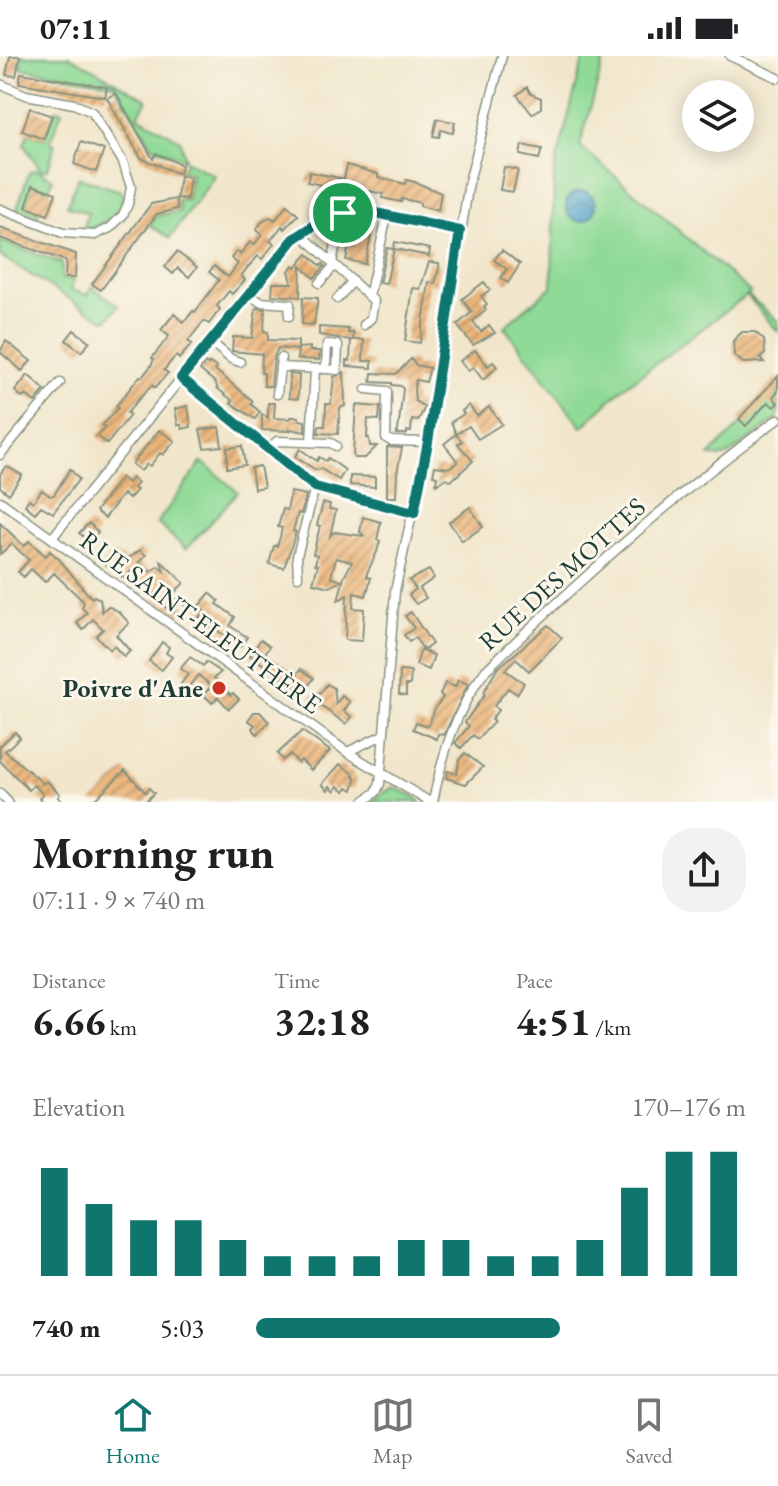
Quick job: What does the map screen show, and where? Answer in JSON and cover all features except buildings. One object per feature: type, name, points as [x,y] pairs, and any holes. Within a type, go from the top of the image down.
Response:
[{"type":"street","points":[[363,802],[376,792],[380,784],[395,591],[428,442],[469,182],[502,56]]},
{"type":"street","points":[[730,56],[778,78]]},
{"type":"street","points":[[0,84],[31,97],[74,104],[92,112],[123,162],[131,187],[123,215],[110,228],[95,235],[63,233],[0,209]]},
{"type":"street","points":[[52,538],[301,234],[324,219],[343,213],[371,212],[460,231]]},
{"type":"street","points":[[319,283],[334,264],[343,213]]},
{"type":"street","points":[[369,296],[387,216]]},
{"type":"street","points":[[301,234],[374,301],[371,318],[364,325]]},
{"type":"street","points":[[337,299],[353,281]]},
{"type":"street","points":[[249,294],[260,302],[290,304],[289,316]]},
{"type":"street","points":[[211,342],[231,359],[240,362]]},
{"type":"street","points":[[277,394],[280,362],[326,369]]},
{"type":"street","points":[[311,442],[315,369]]},
{"type":"street","points":[[181,378],[315,487],[414,513]]},
{"type":"street","points":[[0,455],[60,383]]},
{"type":"street","points":[[366,389],[387,391],[386,438],[391,441],[428,442]]},
{"type":"street","name":"RUE DES MOTTES","points":[[432,802],[445,748],[474,685],[486,670],[601,562],[725,457],[778,419]]},
{"type":"street","points":[[268,449],[277,441],[331,443],[336,446]]},
{"type":"street","points":[[298,577],[297,556],[315,487]]},
{"type":"street","name":"RUE SAINT-ELEUTHÈRE","points":[[0,501],[347,752],[379,774],[432,802]]},
{"type":"street","points":[[347,752],[383,735]]},
{"type":"street","points":[[0,794],[8,802]]},
{"type":"green space","points":[[22,56],[70,56],[147,100],[138,116],[180,140],[185,160],[152,146],[114,84],[20,68]]},
{"type":"green space","points":[[584,56],[605,56],[580,146],[750,292],[748,295],[778,321],[778,332],[747,295],[622,389],[582,427],[504,327],[552,286],[554,172]]},
{"type":"green space","points":[[55,110],[62,111],[50,142],[55,144],[48,169],[41,170],[24,145],[28,133],[44,139]]},
{"type":"green space","points":[[186,161],[215,176],[170,238],[150,225],[157,216],[180,211],[178,200],[188,200],[191,173],[181,172]]},
{"type":"green space","points":[[36,169],[53,179],[49,190],[33,185],[26,207],[39,212],[37,217],[17,209],[29,172]]},
{"type":"green space","points":[[78,177],[121,191],[124,197],[109,220],[83,230],[88,213],[67,206]]},
{"type":"green space","points":[[0,241],[62,263],[62,279],[74,280],[71,290],[88,295],[91,286],[119,306],[104,320],[0,256]]},
{"type":"green space","points":[[778,387],[778,418],[725,457],[709,456]]},
{"type":"green space","points":[[202,462],[238,492],[186,549],[157,523]]},
{"type":"green space","points":[[393,787],[416,797],[420,802],[370,802]]},
{"type":"water","points":[[581,191],[587,192],[595,200],[595,212],[587,220],[581,221],[575,220],[567,212],[566,206],[567,200],[575,192]]},
{"type":"place","name":"Poivre d'Ane","points":[[219,688]]},
{"type":"route","points":[[371,212],[460,231],[414,513],[315,487],[181,378],[294,239],[324,219],[343,213],[371,212]]}]
